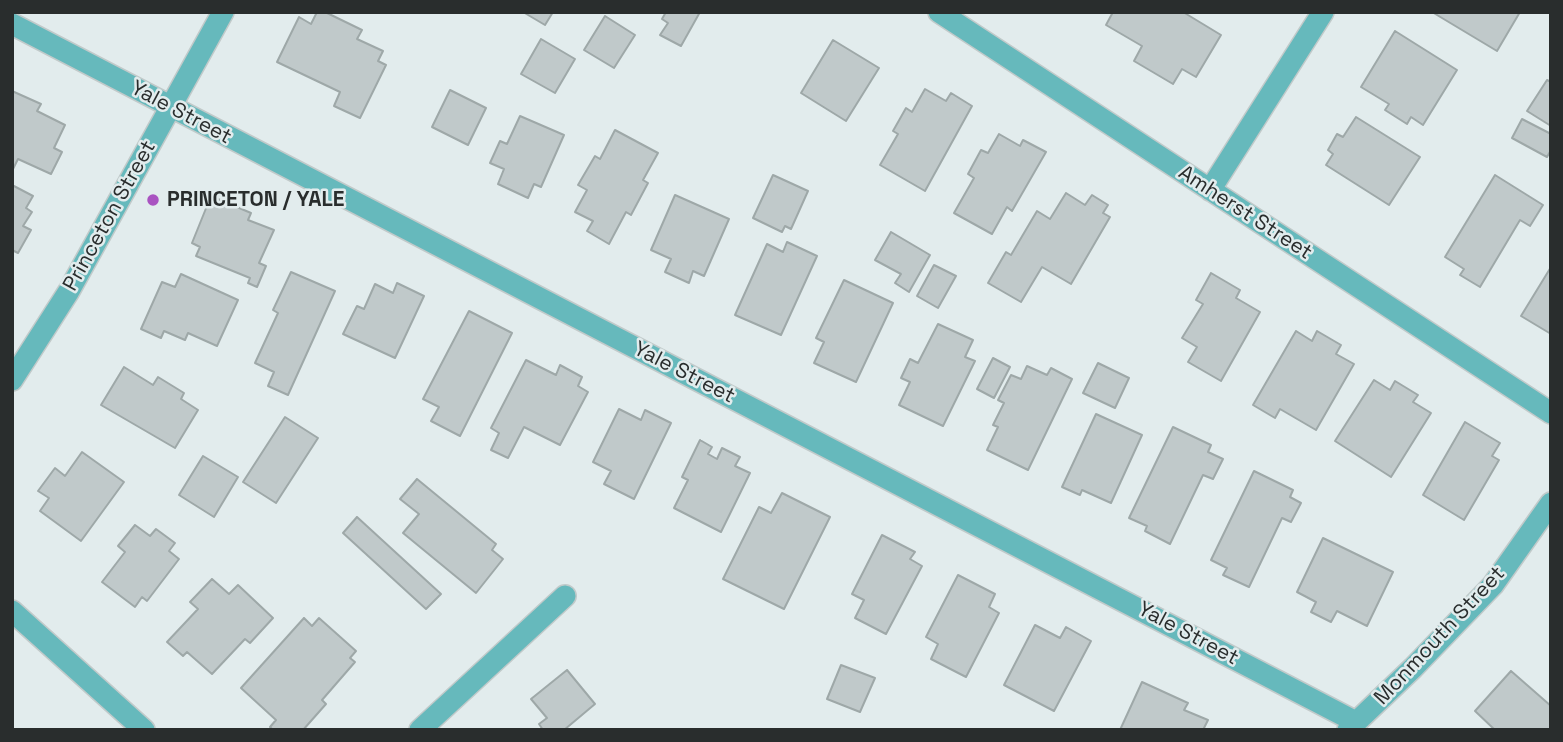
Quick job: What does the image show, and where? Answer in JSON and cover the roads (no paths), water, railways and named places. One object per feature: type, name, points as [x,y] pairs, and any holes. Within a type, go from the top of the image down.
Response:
[{"type":"street","name":"Princeton Street","points":[[12,380],[69,291],[223,12]]},
{"type":"street","name":"Amherst Street","points":[[939,12],[1551,413]]},
{"type":"street","points":[[1210,190],[1323,12]]},
{"type":"street","name":"Yale Street","points":[[12,24],[1352,726]]},
{"type":"street","name":"Monmouth Street","points":[[1352,726],[1413,668],[1493,585],[1551,503]]},
{"type":"street","points":[[420,730],[565,596]]},
{"type":"street","points":[[12,611],[144,730]]},
{"type":"place","name":"PRINCETON / YALE","points":[[153,200]]}]
